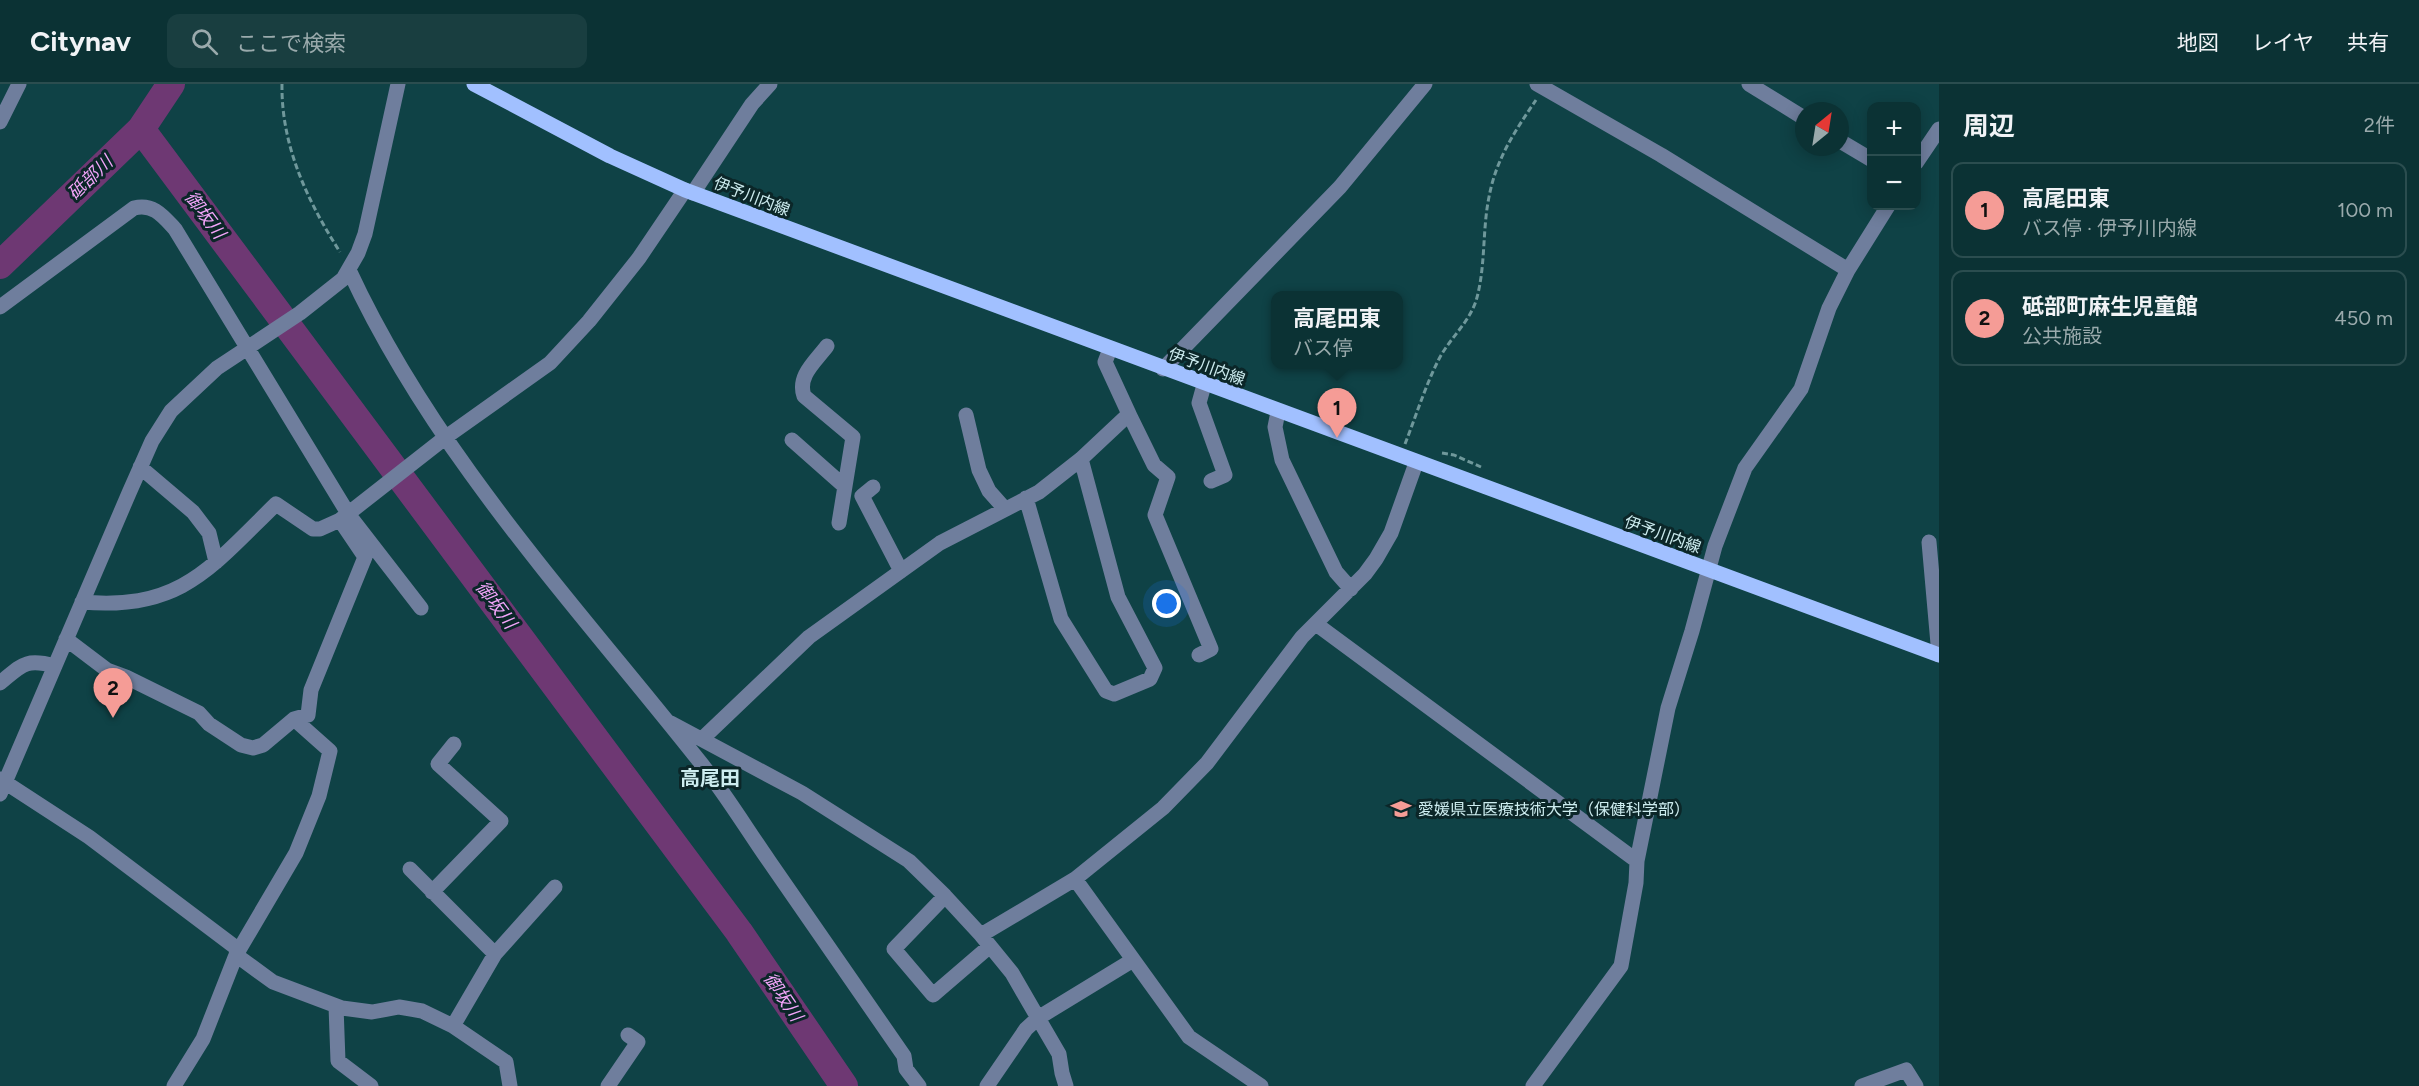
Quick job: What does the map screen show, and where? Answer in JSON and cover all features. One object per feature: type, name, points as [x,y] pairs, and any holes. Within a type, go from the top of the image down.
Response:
[{"type":"main road","name":"伊予川内線","points":[[474,84],[610,156],[689,192],[1204,385],[1939,655]]},
{"type":"street","points":[[0,123],[19,84]]},
{"type":"street","points":[[398,84],[365,234],[346,275],[300,313],[217,368],[171,411],[152,441],[140,467],[2,785],[89,837],[273,982],[336,1006],[372,1012],[399,1007],[422,1011],[453,1026],[506,1062],[510,1086]]},
{"type":"street","points":[[82,602],[110,605],[134,603],[179,589],[203,574],[276,504],[313,529],[348,515],[442,441],[550,363],[590,321],[689,192],[752,104],[770,84]]},
{"type":"street","points":[[1163,369],[1340,187],[1425,84]]},
{"type":"street","points":[[1749,84],[1795,112]]},
{"type":"street","points":[[1540,86],[1661,155],[1848,270]]},
{"type":"street","points":[[1921,156],[1939,129]]},
{"type":"street","points":[[1849,146],[1867,157]]},
{"type":"street","points":[[0,307],[134,208],[147,206],[159,213],[175,229],[249,347],[348,515],[421,608]]},
{"type":"street","points":[[1533,1086],[1622,966],[1636,883],[1637,861],[1668,708],[1708,569],[1744,468],[1801,389],[1829,308],[1848,270],[1886,210]]},
{"type":"street","points":[[346,275],[442,441],[594,634],[701,764],[904,1056],[906,1069],[919,1086]]},
{"type":"street","points":[[827,346],[803,378],[801,387],[804,396],[853,437],[839,523]]},
{"type":"street","points":[[1110,349],[1105,362],[1154,465],[1168,477],[1155,515],[1211,649],[1200,655]]},
{"type":"street","points":[[1204,385],[1199,403],[1225,475],[1210,482]]},
{"type":"street","points":[[1278,412],[1275,426],[1282,460],[1336,572],[1351,588]]},
{"type":"street","points":[[702,739],[809,637],[940,543],[1039,492],[1081,459],[1129,414]]},
{"type":"street","points":[[966,415],[979,470],[989,491],[1005,509]]},
{"type":"street","points":[[792,440],[844,490],[867,491],[901,571]]},
{"type":"street","points":[[1026,498],[1061,619],[1106,691],[1114,694],[1150,679],[1155,668],[1118,597],[1081,459]]},
{"type":"street","points":[[945,896],[894,949],[933,995],[986,941],[1075,879],[1163,808],[1207,763],[1302,637],[1365,574],[1390,533],[1416,463]]},
{"type":"street","points":[[140,467],[171,496],[193,512],[208,533],[216,562]]},
{"type":"street","points":[[66,639],[107,670],[200,713],[209,724],[241,745],[253,748],[263,746],[294,719],[308,715],[311,690],[365,557],[348,515]]},
{"type":"street","points":[[1929,542],[1935,564],[1939,655]]},
{"type":"street","points":[[1316,624],[1637,861]]},
{"type":"street","points":[[0,683],[23,664],[32,661],[55,666]]},
{"type":"street","points":[[174,1086],[203,1039],[237,953],[296,853],[320,796],[330,751],[294,719]]},
{"type":"street","points":[[666,721],[802,793],[909,861],[986,941],[1020,985],[1059,1054],[1066,1086]]},
{"type":"street","points":[[432,892],[501,821],[438,764],[454,744]]},
{"type":"street","points":[[410,869],[495,954]]},
{"type":"street","points":[[1075,879],[1188,1037],[1262,1086]]},
{"type":"street","points":[[453,1026],[495,954],[555,887]]},
{"type":"street","points":[[987,1086],[1026,1029],[1038,1018],[1133,960]]},
{"type":"street","points":[[336,1006],[338,1061],[370,1086]]},
{"type":"street","points":[[608,1086],[638,1042],[628,1035]]},
{"type":"street","points":[[1862,1086],[1905,1070],[1916,1086]]},
{"type":"path","points":[[282,84],[282,105],[295,162],[310,201],[346,275]]},
{"type":"path","points":[[1400,456],[1438,359],[1458,334],[1476,302],[1482,268],[1488,198],[1497,165],[1540,86]]},
{"type":"waterway","name":"砥部川","points":[[0,265],[141,129],[171,84]]},
{"type":"waterway","name":"御坂川","points":[[141,129],[739,932],[844,1086]]},
{"type":"place","name":"高尾田東","points":[[1337,438]]},
{"type":"place","name":"砥部町麻生児童館","points":[[113,718]]},
{"type":"place","name":"愛媛県立医療技術大学（保健科学部）","points":[[1401,809]]},
{"type":"district","name":"高尾田","points":[[710,778]]}]
